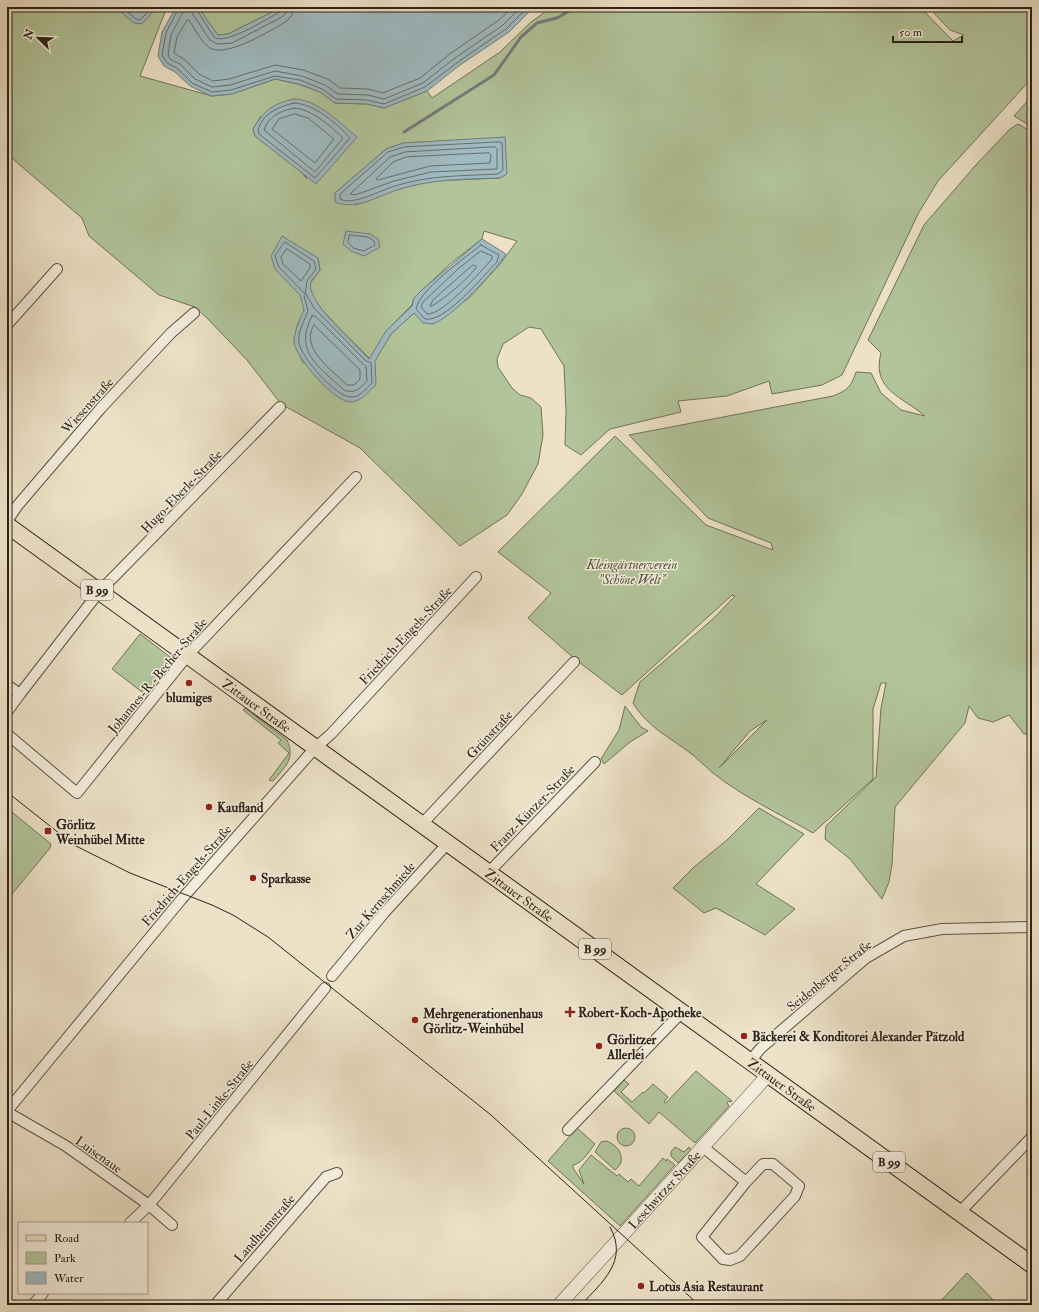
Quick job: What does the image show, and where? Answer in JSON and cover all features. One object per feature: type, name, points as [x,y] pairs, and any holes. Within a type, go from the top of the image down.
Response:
[{"type":"main road","name":"Zittauer Straße","points":[[7,525],[186,656],[489,872],[1032,1265]]},
{"type":"street","points":[[7,325],[57,269]]},
{"type":"street","name":"Wiesenstraße","points":[[7,521],[18,505],[101,408],[170,333],[194,313]]},
{"type":"street","name":"Hugo-Eberle-Straße","points":[[100,592],[280,407]]},
{"type":"street","name":"Johannes-R.-Becher-Straße","points":[[7,734],[77,793],[186,656],[356,477]]},
{"type":"street","name":"Friedrich-Engels-Straße","points":[[7,1111],[180,901],[315,748],[331,734],[476,576]]},
{"type":"street","points":[[7,712],[100,592]]},
{"type":"street","name":"Grünstraße","points":[[422,824],[574,662]]},
{"type":"street","points":[[7,685],[20,694]]},
{"type":"street","name":"Franz-Künzer-Straße","points":[[489,872],[595,762]]},
{"type":"street","name":"Zur Kernschmiede","points":[[332,976],[384,913],[448,843]]},
{"type":"street","name":"Seidenberger Straße","points":[[750,1061],[761,1048],[866,958],[904,936],[942,929],[1032,927]]},
{"type":"street","name":"Paul-Linke-Straße","points":[[131,1222],[149,1205],[325,988]]},
{"type":"street","points":[[568,1130],[682,1012]]},
{"type":"street","name":"Leschwitzer Straße","points":[[559,1305],[769,1074]]},
{"type":"street","name":"Luisenaue","points":[[7,1111],[66,1146],[149,1205],[172,1225]]},
{"type":"street","points":[[960,1212],[1032,1137]]},
{"type":"street","points":[[703,1147],[746,1182]]},
{"type":"street","points":[[763,1164],[773,1164],[799,1186],[795,1196],[740,1256],[730,1260],[723,1259],[702,1237],[746,1182],[763,1164]]},
{"type":"street","name":"Landheimstraße","points":[[215,1305],[326,1177],[337,1173]]},
{"type":"street","points":[[33,1305],[41,1294]]},
{"type":"green space","points":[[7,7],[167,7],[140,76],[212,96],[232,94],[275,79],[298,84],[320,92],[335,103],[367,104],[384,108],[427,91],[432,98],[500,52],[531,22],[552,7],[920,7],[953,41],[964,35],[950,30],[928,7],[1032,7],[1032,78],[938,181],[918,214],[842,375],[822,385],[772,394],[769,381],[727,396],[678,401],[681,412],[610,429],[581,455],[565,445],[566,411],[564,366],[541,329],[529,327],[503,344],[497,359],[498,367],[512,388],[520,395],[531,398],[541,407],[543,435],[538,464],[522,494],[507,515],[460,546],[360,448],[281,404],[247,360],[195,307],[159,295],[89,236],[82,218],[7,154]],"holes":[[[261,116],[307,179],[300,170],[255,136],[253,129]],[[505,138],[500,178],[433,181],[397,189],[356,205],[335,193],[386,149],[404,143]],[[484,231],[517,241],[500,264],[470,297],[433,324],[414,313],[391,334],[379,353],[386,331],[412,305],[414,298],[451,263],[482,239]],[[318,258],[320,270],[311,282]],[[317,305],[370,359],[303,363],[294,342],[298,323]]]},
{"type":"green space","points":[[198,7],[282,7],[228,34],[218,36]]},
{"type":"green space","points":[[1032,96],[1032,127],[1014,116]]},
{"type":"green space","name":"Kleingärtnerverein \"Schöne Welt\"","points":[[1018,124],[1032,132],[1032,733],[1024,734],[1009,715],[993,722],[978,718],[969,706],[965,723],[895,807],[892,864],[889,882],[882,899],[850,859],[825,839],[826,826],[876,777],[881,708],[886,683],[881,683],[873,709],[873,779],[813,833],[749,798],[725,782],[693,755],[652,726],[633,703],[640,682],[714,618],[735,596],[732,595],[622,695],[575,659],[528,618],[551,593],[498,552],[615,436],[706,525],[773,550],[771,543],[708,518],[629,435],[833,396],[842,392],[848,387],[856,372],[871,373],[881,393],[901,410],[925,416],[891,391],[885,384],[881,376],[879,366],[881,353],[868,340],[924,225],[975,166],[1010,129]],"holes":[[[767,720],[719,768],[750,731]]]},
{"type":"green space","points":[[140,634],[174,660],[146,695],[112,669]]},
{"type":"green space","points":[[625,706],[641,727],[648,731],[630,742],[604,764],[601,759],[619,730]]},
{"type":"green space","points":[[245,708],[287,740],[290,753],[288,763],[273,781],[269,780],[289,753],[278,743],[281,740],[243,710]]},
{"type":"green space","points":[[7,808],[51,844],[50,848],[7,900]]},
{"type":"green space","points":[[759,808],[804,834],[756,884],[795,909],[765,935],[716,908],[704,913],[673,888],[694,867],[727,840]]},
{"type":"green space","points":[[696,1071],[732,1101],[728,1101],[727,1103],[729,1106],[695,1143],[659,1112],[649,1124],[614,1091],[624,1080],[629,1084],[621,1092],[632,1102],[653,1084],[668,1097],[664,1102],[666,1103]]},
{"type":"green space","points":[[577,1128],[595,1144],[580,1162],[573,1165],[573,1168],[584,1184],[579,1170],[591,1155],[617,1176],[619,1174],[628,1182],[631,1179],[639,1186],[663,1158],[675,1165],[620,1226],[548,1161]]},
{"type":"green space","points":[[626,1128],[632,1131],[635,1137],[632,1143],[626,1146],[620,1143],[617,1137],[620,1131]]},
{"type":"green space","points":[[606,1141],[615,1146],[620,1153],[621,1162],[615,1170],[595,1152],[601,1142]]},
{"type":"green space","points":[[675,1147],[684,1152],[689,1147],[691,1150],[678,1163],[671,1156],[671,1152]]},
{"type":"green space","points":[[967,1273],[998,1305],[937,1305]]},
{"type":"water","points":[[115,7],[157,7],[142,24],[134,23]]},
{"type":"water","points":[[176,7],[198,7],[218,35],[228,34],[282,7],[534,7],[509,32],[460,65],[427,91],[384,108],[367,104],[335,103],[320,92],[299,84],[275,79],[232,94],[211,96],[190,86],[175,72],[164,66],[158,56],[162,32]]},
{"type":"water","points":[[294,99],[312,103],[328,113],[357,137],[316,184],[255,136],[253,129],[265,112],[280,103]]},
{"type":"water","points":[[505,137],[507,174],[500,178],[461,179],[435,182],[409,186],[358,204],[350,205],[335,202],[335,193],[386,149],[403,143]]},
{"type":"water","points":[[346,231],[370,234],[378,239],[380,247],[364,256],[351,251],[343,244]]},
{"type":"water","points":[[282,236],[318,258],[320,270],[311,282],[311,290],[315,300],[333,322],[369,359],[386,331],[412,306],[414,298],[482,239],[506,254],[472,294],[450,314],[432,324],[423,323],[414,313],[391,334],[375,361],[376,385],[362,398],[351,402],[344,400],[326,388],[309,368],[296,349],[294,342],[295,334],[304,310],[300,295],[275,269],[271,256]]},
{"type":"waterway","points":[[404,132],[494,75],[521,37],[537,23],[557,18],[576,7]]},
{"type":"tram line","points":[[7,792],[74,845],[130,873],[212,905],[233,915],[268,937],[491,1115],[699,1305]]},
{"type":"tram line","points":[[581,1305],[604,1279],[615,1261],[615,1239],[610,1227]]},
{"type":"place","name":"blumiges","points":[[189,683]]},
{"type":"place","name":"Kaufland","points":[[209,807]]},
{"type":"place","name":"Görlitz Weinhübel Mitte","points":[[48,831]]},
{"type":"place","name":"Sparkasse","points":[[253,878]]},
{"type":"place","name":"Robert-Koch-Apotheke","points":[[570,1012]]},
{"type":"place","name":"Mehrgenerationenhaus Görlitz-Weinhübel","points":[[415,1020]]},
{"type":"place","name":"Bäckerei & Konditorei Alexander Pätzold","points":[[744,1036]]},
{"type":"place","name":"Görlitzer Allerlei","points":[[599,1046]]},
{"type":"place","name":"Lotus Asia Restaurant","points":[[641,1286]]}]
